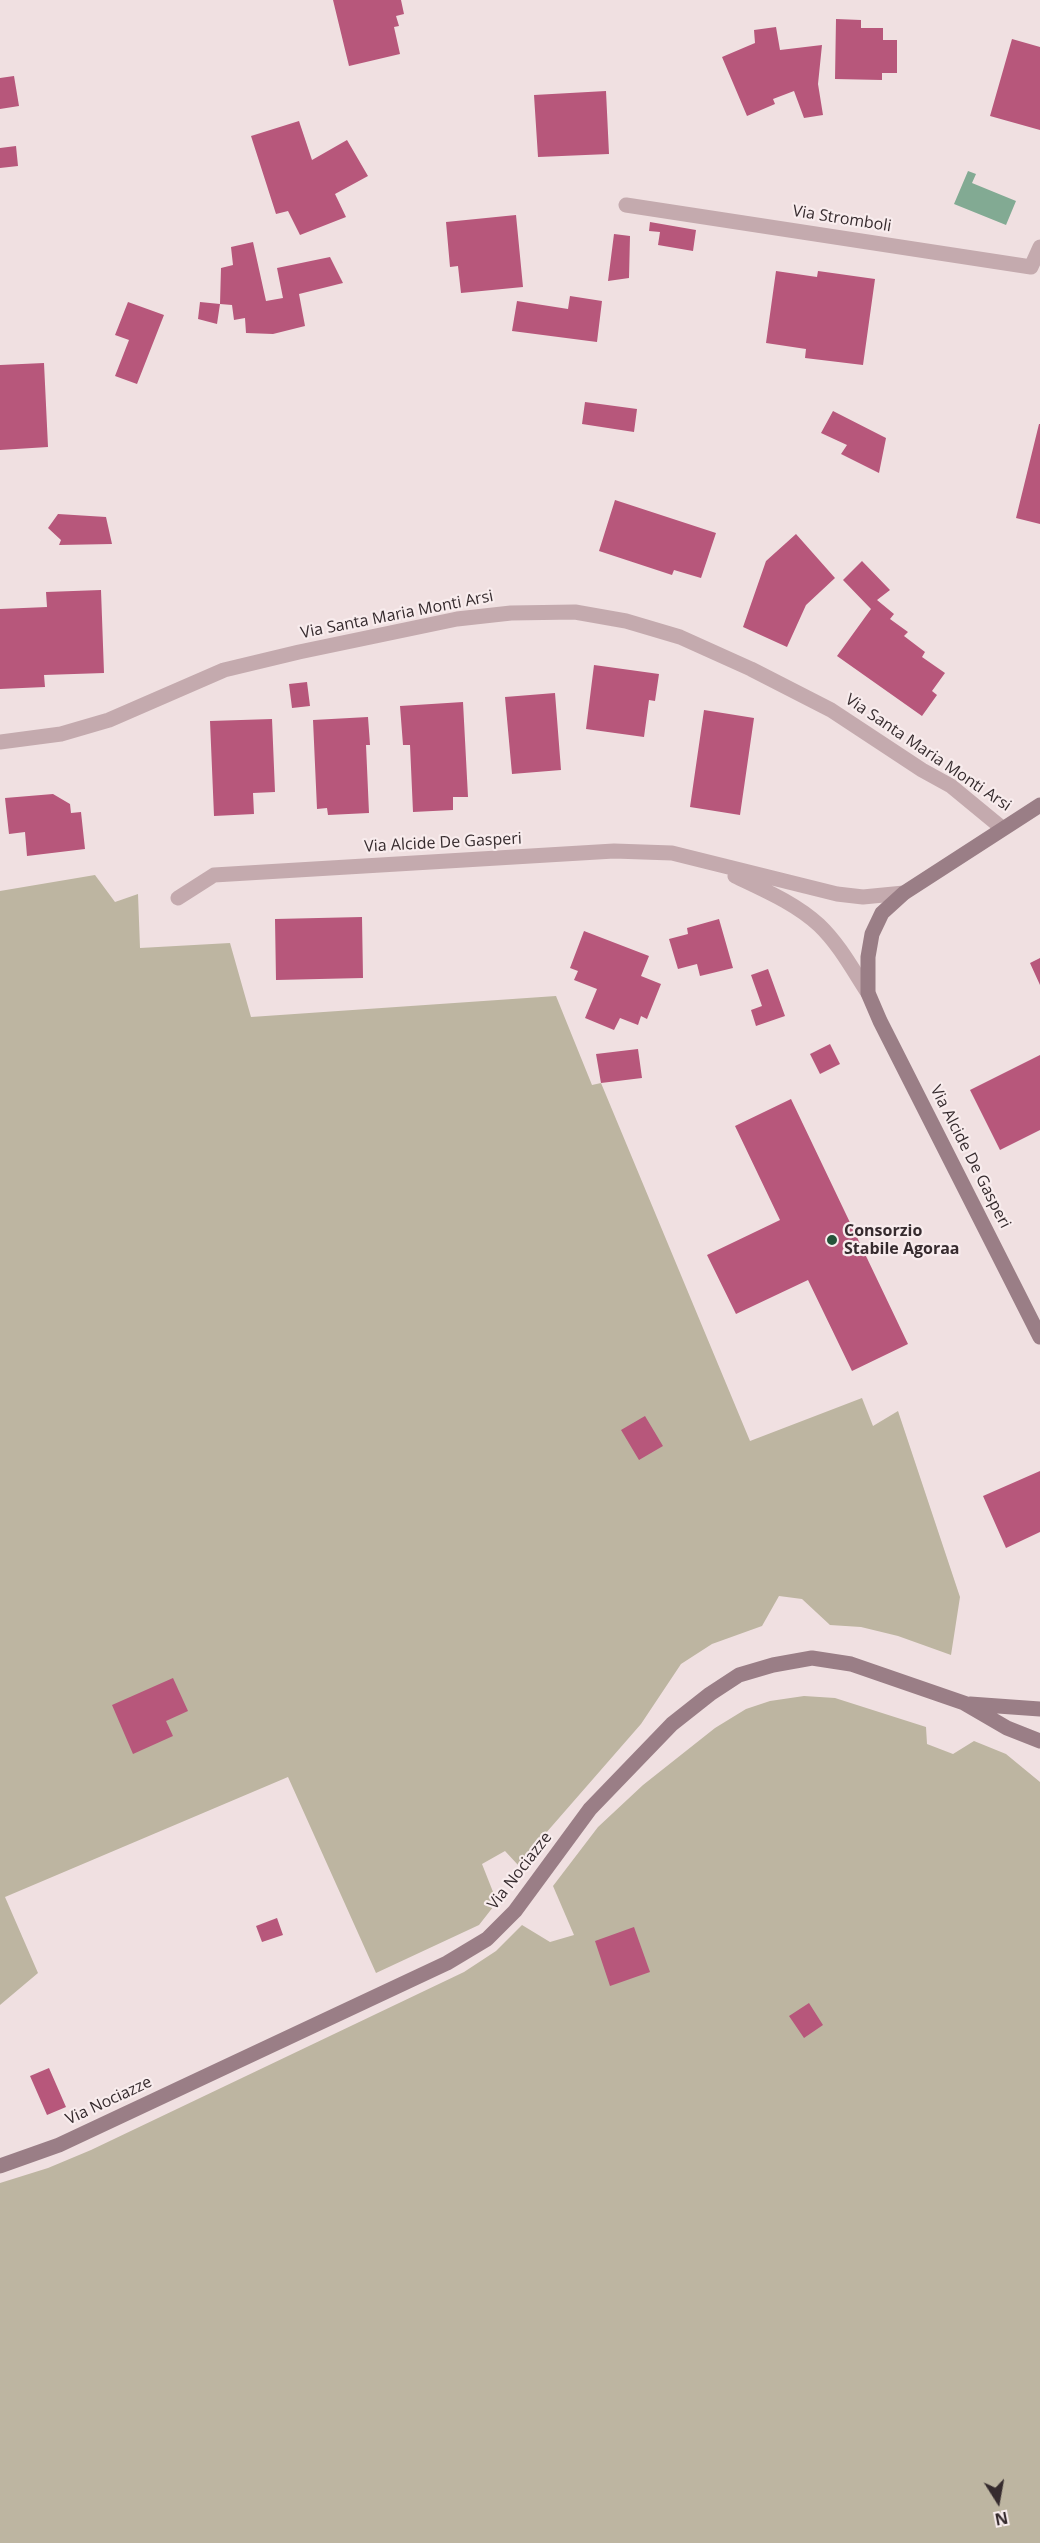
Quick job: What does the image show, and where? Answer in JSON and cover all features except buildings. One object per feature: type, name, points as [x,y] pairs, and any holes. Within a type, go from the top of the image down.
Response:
[{"type":"street","name":"Via Stromboli","points":[[626,205],[1031,267],[1040,247]]},
{"type":"street","name":"Via Santa Maria Monti Arsi","points":[[0,742],[61,734],[110,720],[224,670],[299,652],[457,619],[511,613],[574,612],[626,621],[680,637],[752,669],[831,710],[922,771],[951,786],[1002,828],[1040,805]]},
{"type":"street","points":[[868,993],[868,957],[872,934],[882,913],[904,893],[1002,828]]},
{"type":"street","name":"Via Alcide De Gasperi","points":[[178,898],[214,875],[614,851],[672,853],[714,865]]},
{"type":"street","points":[[714,865],[837,894],[863,897],[904,893]]},
{"type":"street","points":[[714,865],[794,906],[819,926],[839,949],[868,993]]},
{"type":"street","name":"Via Alcide De Gasperi","points":[[868,993],[1040,1337]]},
{"type":"street","name":"Via Nociazze","points":[[0,2166],[59,2145],[447,1963],[487,1939],[515,1911],[590,1809],[672,1724],[739,1674],[812,1658],[851,1664],[964,1703],[1007,1728],[1040,1741]]},
{"type":"street","points":[[964,1703],[1040,1709]]},
{"type":"shaded area","points":[[968,171],[976,174],[972,183],[1016,201],[1006,225],[954,204]]},
{"type":"shaded area","points":[[95,875],[115,902],[138,894],[140,948],[230,943],[251,1017],[556,996],[592,1085],[601,1083],[750,1441],[862,1398],[873,1426],[898,1411],[960,1597],[951,1655],[898,1636],[861,1627],[830,1625],[802,1599],[779,1596],[762,1626],[712,1644],[681,1664],[641,1724],[518,1865],[505,1851],[482,1864],[497,1902],[479,1925],[376,1973],[288,1777],[5,1897],[38,1973],[0,2005],[0,891]]},
{"type":"shaded area","points":[[804,1696],[835,1698],[926,1727],[927,1744],[953,1754],[974,1741],[1006,1754],[1040,1782],[1040,2543],[0,2543],[0,2183],[48,2168],[91,2150],[464,1972],[496,1951],[522,1925],[550,1942],[574,1935],[553,1886],[598,1827],[643,1785],[715,1728],[746,1709],[770,1701]]},
{"type":"place","name":"Consorzio Stabile Agoraa","points":[[832,1240]]}]
